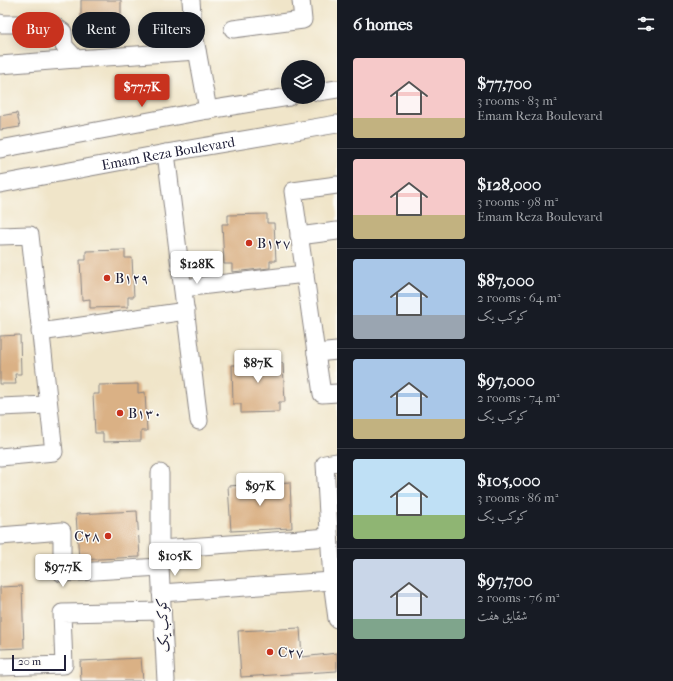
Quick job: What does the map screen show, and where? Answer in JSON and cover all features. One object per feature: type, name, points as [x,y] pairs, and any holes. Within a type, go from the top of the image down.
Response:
[{"type":"street","points":[[191,0],[193,28],[208,110]]},
{"type":"street","points":[[233,30],[303,20],[301,0]]},
{"type":"street","points":[[0,23],[52,24],[63,32],[64,46],[76,59]]},
{"type":"street","points":[[0,66],[76,59],[197,51]]},
{"type":"street","points":[[325,91],[337,89]]},
{"type":"street","points":[[0,149],[208,110],[281,98]]},
{"type":"street","name":"Emam Reza Boulevard","points":[[0,184],[166,153],[337,124]]},
{"type":"street","points":[[166,153],[199,421]]},
{"type":"street","points":[[337,185],[293,191],[322,394],[337,393]]},
{"type":"street","points":[[299,236],[337,231]]},
{"type":"street","points":[[0,236],[30,235],[54,452],[0,457]]},
{"type":"street","points":[[183,288],[305,274]]},
{"type":"street","points":[[40,332],[186,311]]},
{"type":"street","points":[[316,353],[337,351]]},
{"type":"street","points":[[0,407],[48,405]]},
{"type":"street","points":[[337,462],[325,464],[332,581],[337,619]]},
{"type":"street","name":"کوکب یک","points":[[160,473],[160,568],[166,681]]},
{"type":"street","points":[[0,536],[62,531],[62,573],[160,568]]},
{"type":"street","points":[[160,549],[329,537]]},
{"type":"street","points":[[161,593],[332,581]]},
{"type":"street","points":[[0,667],[64,665],[62,613],[162,610]]},
{"type":"building","points":[[81,0],[121,0],[121,12],[81,12]]},
{"type":"building","points":[[17,113],[20,127],[0,130],[0,116]]},
{"type":"building","name":"B۱۲۷","points":[[267,214],[267,223],[274,223],[276,261],[270,261],[270,268],[232,272],[232,264],[224,264],[222,224],[228,224],[228,215]]},
{"type":"building","name":"B۱۲۹","points":[[125,250],[125,258],[132,258],[134,297],[128,297],[128,307],[90,308],[90,299],[82,300],[80,260],[86,260],[86,251]]},
{"type":"building","points":[[20,335],[21,374],[15,374],[16,384],[0,384],[0,336]]},
{"type":"building","points":[[276,355],[276,363],[283,363],[285,402],[279,402],[279,412],[241,413],[241,404],[233,404],[232,365],[238,365],[237,356]]},
{"type":"building","name":"B۱۳۰","points":[[138,384],[138,393],[145,392],[147,431],[141,431],[141,441],[103,442],[103,433],[95,433],[93,394],[99,394],[99,385]]},
{"type":"building","points":[[290,482],[292,528],[231,531],[228,486]]},
{"type":"building","name":"C۲۸","points":[[137,511],[140,557],[79,560],[76,514]]},
{"type":"building","points":[[22,586],[24,648],[0,649],[0,587]]},
{"type":"building","name":"C۲۷","points":[[300,628],[302,657],[337,653],[337,671],[241,677],[238,631]]},
{"type":"building","points":[[141,658],[143,681],[81,681],[80,661]]},
{"type":"place","name":"B۱۲۷","points":[[249,243]]},
{"type":"place","name":"B۱۲۹","points":[[107,278]]},
{"type":"place","name":"B۱۳۰","points":[[120,413]]},
{"type":"place","name":"C۲۸","points":[[108,536]]},
{"type":"place","name":"C۲۷","points":[[270,652]]}]
